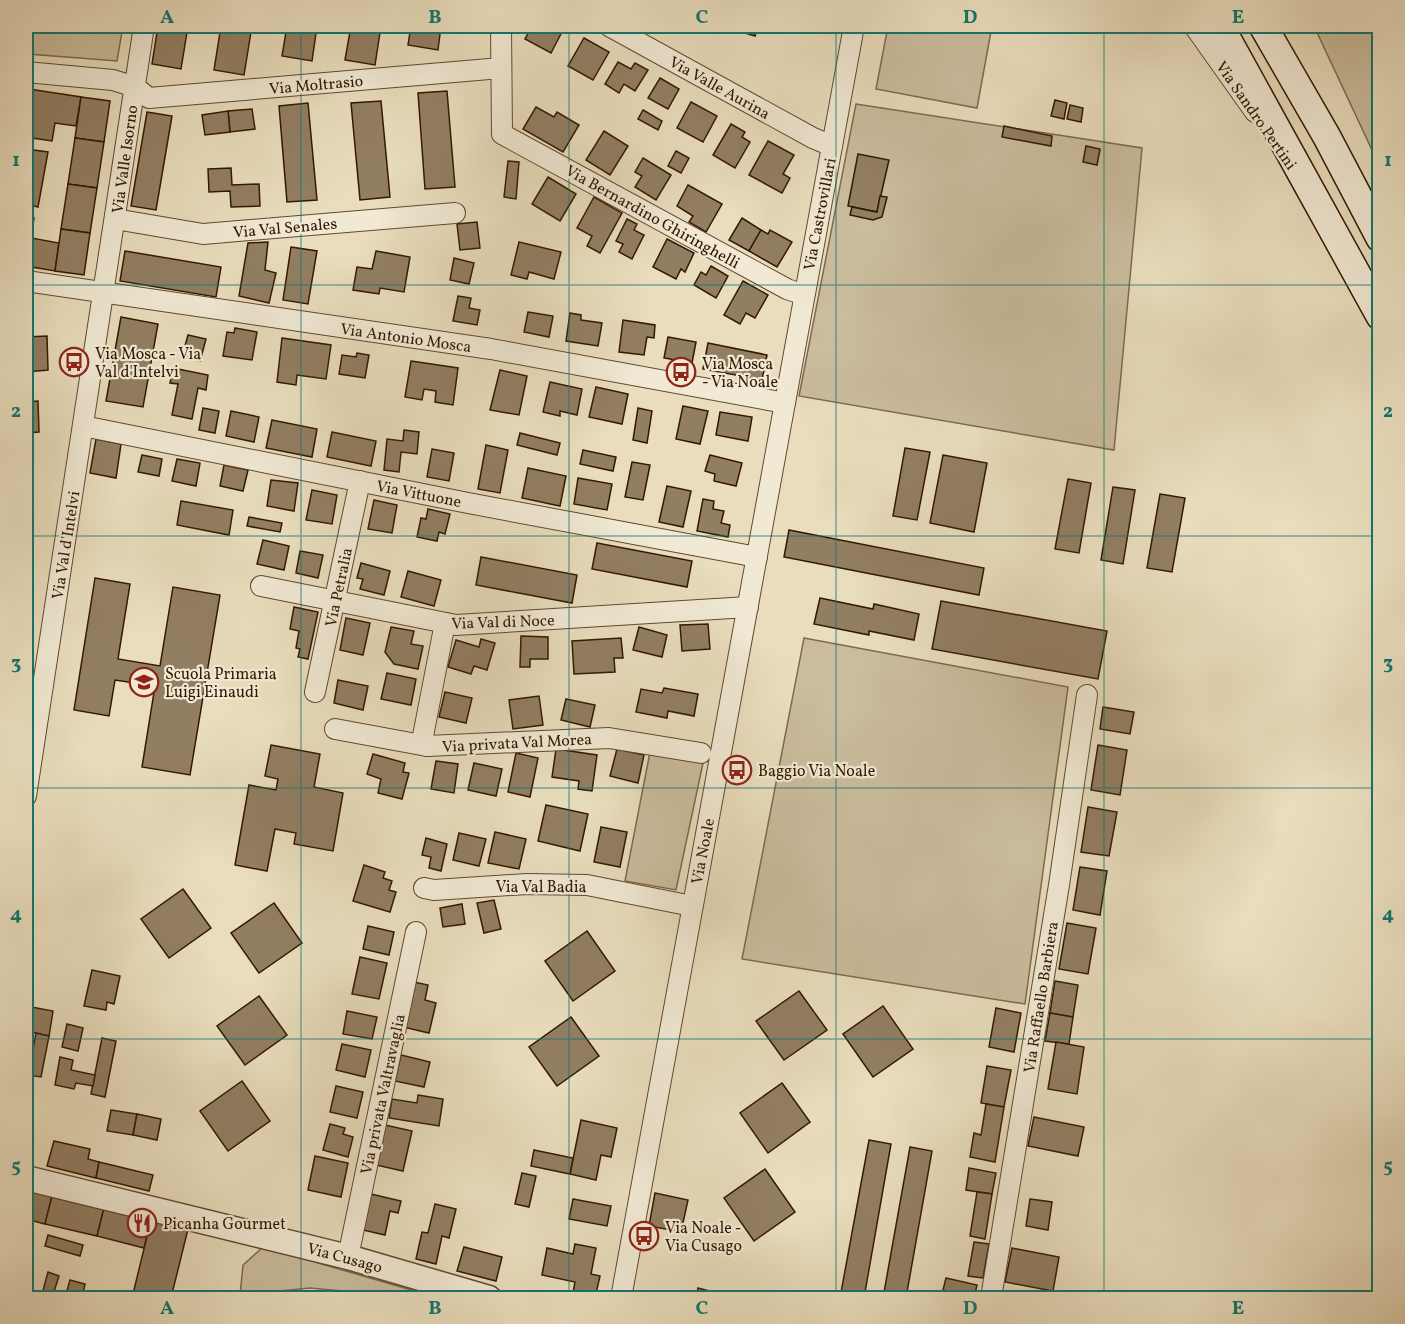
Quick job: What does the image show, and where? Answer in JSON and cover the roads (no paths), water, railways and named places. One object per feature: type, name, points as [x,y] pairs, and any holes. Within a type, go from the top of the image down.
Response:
[{"type":"main road","name":"Via Sandro Pertini","points":[[1221,26],[1380,316]]},
{"type":"main road","points":[[1263,26],[1327,137],[1380,238]]},
{"type":"street","name":"Via Valle Isorno","points":[[104,293],[144,26]]},
{"type":"street","points":[[501,26],[501,68]]},
{"type":"street","name":"Via Valle Aurina","points":[[609,26],[813,138],[832,146]]},
{"type":"street","name":"Via Castrovillari","points":[[785,403],[854,26]]},
{"type":"street","name":"Via Sandro Pertini","points":[[1194,26],[1320,204]]},
{"type":"street","points":[[1276,26],[1327,137]]},
{"type":"street","name":"Via Moltrasio","points":[[26,72],[114,80],[135,87],[149,99],[501,68]]},
{"type":"street","name":"Via Bernardino Ghiringhelli","points":[[501,68],[502,134],[787,289],[804,295]]},
{"type":"street","name":"Via Val Senales","points":[[115,219],[203,234],[455,213]]},
{"type":"street","name":"Via Antonio Mosca","points":[[26,281],[490,349],[785,403]]},
{"type":"street","name":"Via Val d'Intelvi","points":[[26,796],[104,293]]},
{"type":"street","name":"Via Noale","points":[[621,1299],[785,403]]},
{"type":"street","name":"Via Vittuone","points":[[83,426],[757,557]]},
{"type":"street","name":"Via Petralia","points":[[315,692],[360,481]]},
{"type":"street","name":"Via Val di Noce","points":[[261,586],[456,626],[748,607]]},
{"type":"street","points":[[427,746],[423,736],[445,623]]},
{"type":"street","name":"Via Raffaello Barbiera","points":[[991,1299],[1059,885],[1087,695]]},
{"type":"street","name":"Via privata Val Morea","points":[[334,729],[427,746],[609,738],[700,753]]},
{"type":"street","name":"Via Val Badia","points":[[424,888],[434,890],[527,884],[587,885],[692,906]]},
{"type":"street","name":"Via privata Valtravaglia","points":[[348,1257],[416,932]]},
{"type":"street","name":"Via Cusago","points":[[26,1178],[348,1257],[489,1299]]},
{"type":"place","name":"Via Mosca - Via Val d'Intelvi","points":[[74,362]]},
{"type":"place","name":"Via Mosca - Via Noale","points":[[681,372]]},
{"type":"place","name":"Scuola Primaria Luigi Einaudi","points":[[144,682]]},
{"type":"place","name":"Baggio Via Noale","points":[[737,770]]},
{"type":"place","name":"Picanha Gourmet","points":[[142,1223]]},
{"type":"place","name":"Via Noale - Via Cusago","points":[[644,1236]]}]
